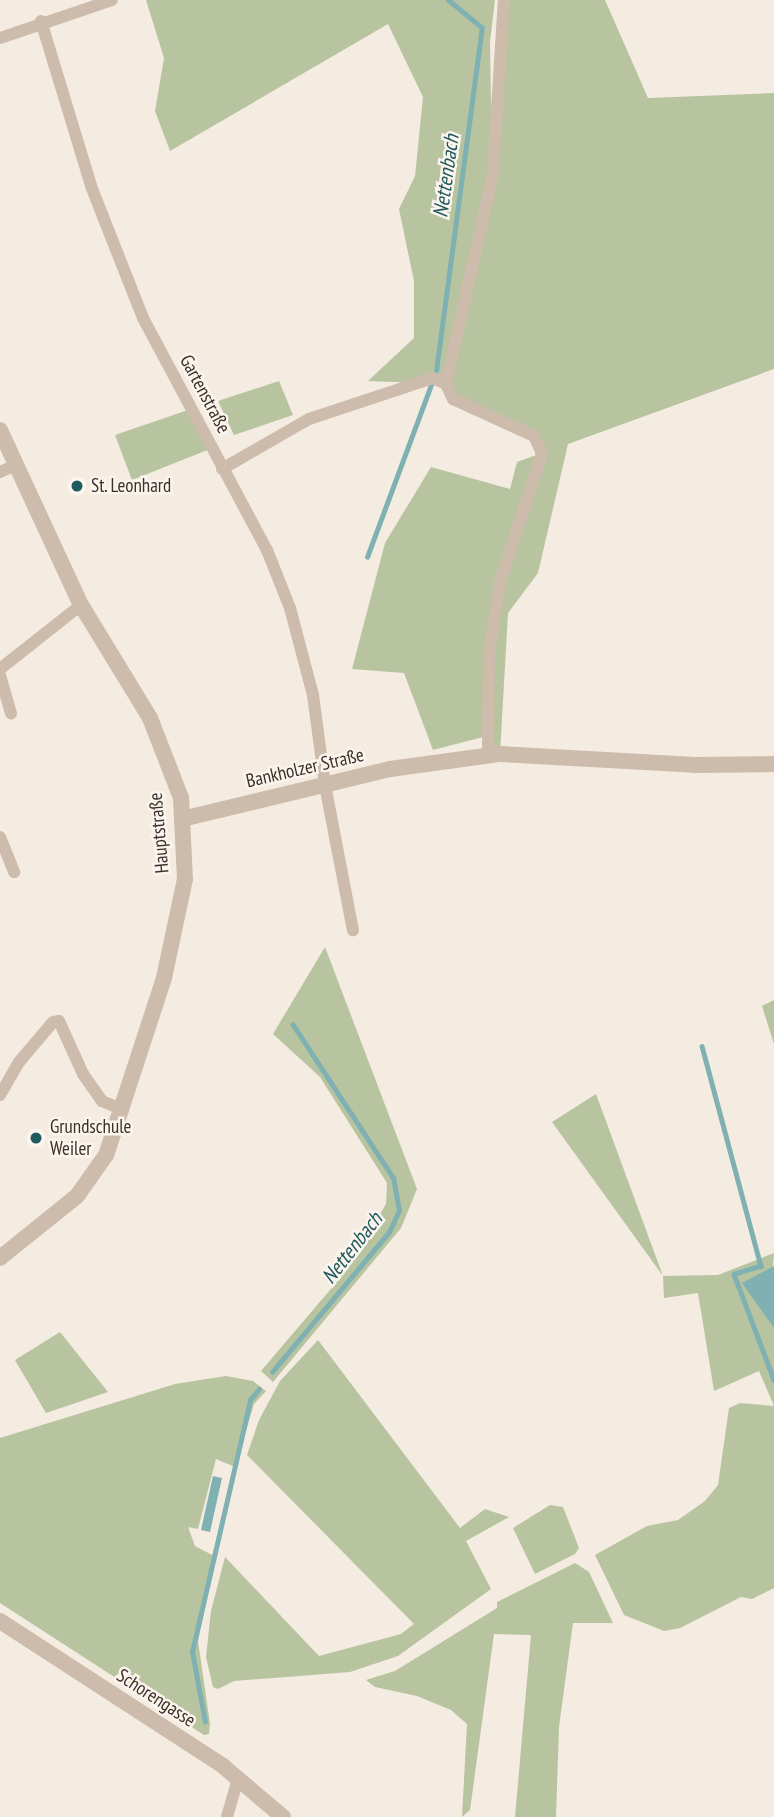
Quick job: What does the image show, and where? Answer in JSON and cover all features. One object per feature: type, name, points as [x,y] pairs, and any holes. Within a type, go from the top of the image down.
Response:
[{"type":"street","points":[[0,38],[41,21],[113,0]]},
{"type":"street","points":[[488,757],[489,653],[500,582],[542,453],[534,436],[453,399],[446,384],[493,173],[504,0]]},
{"type":"street","name":"Gartenstraße","points":[[41,21],[113,248],[143,318],[267,550],[290,608],[313,695],[325,785],[354,930]]},
{"type":"street","points":[[222,469],[309,419],[433,378],[446,384]]},
{"type":"street","name":"Hauptstraße","points":[[0,430],[81,605],[150,719],[181,798],[185,878],[164,978],[123,1111],[106,1155],[77,1196],[0,1258]]},
{"type":"street","points":[[0,472],[15,465]]},
{"type":"street","points":[[0,669],[81,605]]},
{"type":"street","points":[[0,675],[11,713]]},
{"type":"street","name":"Bankholzer Straße","points":[[183,819],[437,762],[488,757],[774,764]]},
{"type":"street","points":[[0,837],[14,872]]},
{"type":"street","points":[[0,1096],[19,1062],[53,1022],[59,1021],[102,1101],[123,1111]]},
{"type":"street","name":"Schorengasse","points":[[0,1621],[222,1766],[237,1782],[283,1817]]},
{"type":"street","points":[[227,1817],[237,1782]]},
{"type":"green space","points":[[146,0],[495,0],[490,42],[492,162],[504,0],[605,0],[648,98],[774,93],[774,369],[568,444],[538,573],[508,613],[500,754],[483,737],[433,750],[404,673],[352,669],[385,543],[431,467],[510,489],[517,462],[542,453],[534,436],[453,399],[446,384],[368,381],[414,338],[414,281],[399,209],[415,176],[423,97],[388,24],[170,151],[155,111],[164,58]]},
{"type":"green space","points":[[279,381],[293,415],[234,435],[218,401]]},
{"type":"green space","points":[[191,409],[210,449],[132,480],[115,435]]},
{"type":"green space","points":[[325,947],[417,1189],[401,1228],[273,1382],[261,1371],[347,1270],[386,1204],[387,1183],[320,1077],[273,1034]]},
{"type":"green space","points":[[774,1000],[774,1044],[762,1006]]},
{"type":"green space","points":[[596,1094],[663,1276],[552,1122]]},
{"type":"green space","points":[[774,1253],[769,1319],[774,1328],[774,1406],[759,1371],[714,1391],[698,1293],[664,1298],[663,1276],[718,1275]]},
{"type":"green space","points":[[60,1332],[108,1392],[46,1413],[15,1360]]},
{"type":"green space","points":[[318,1340],[460,1528],[485,1509],[509,1517],[466,1541],[491,1589],[398,1656],[350,1672],[234,1681],[218,1689],[213,1687],[206,1657],[211,1611],[225,1557],[319,1656],[401,1634],[414,1624],[247,1455],[259,1420],[280,1381]]},
{"type":"green space","points":[[226,1376],[253,1381],[266,1391],[254,1404],[235,1467],[216,1459],[198,1529],[188,1527],[195,1546],[216,1557],[198,1641],[210,1724],[209,1734],[204,1735],[0,1603],[0,1438],[175,1384]]},
{"type":"green space","points":[[740,1403],[774,1406],[774,1588],[752,1599],[741,1597],[680,1628],[664,1631],[624,1615],[595,1555],[647,1526],[678,1520],[705,1501],[718,1485],[729,1408]]},
{"type":"green space","points":[[550,1505],[563,1507],[579,1548],[575,1554],[535,1574],[513,1528]]},
{"type":"green space","points":[[575,1563],[589,1572],[613,1623],[573,1623],[559,1727],[556,1817],[515,1817],[531,1635],[494,1634],[470,1810],[462,1817],[467,1724],[451,1710],[417,1696],[375,1687],[366,1680],[395,1671],[497,1608],[497,1602]]},
{"type":"water","points":[[774,1266],[774,1328],[742,1283]]},
{"type":"water","points":[[213,1476],[222,1478],[210,1532],[201,1530]]},
{"type":"waterway","name":"Nettenbach","points":[[436,371],[482,28],[448,0]]},
{"type":"waterway","name":"Nettenbach","points":[[367,557],[431,385]]},
{"type":"waterway","name":"Nettenbach","points":[[272,1372],[389,1232],[399,1211],[393,1178],[293,1025]]},
{"type":"waterway","points":[[702,1046],[761,1266],[734,1274],[774,1380]]},
{"type":"waterway","name":"Nettenbach","points":[[205,1722],[192,1652],[250,1400],[259,1389]]},
{"type":"place","name":"St. Leonhard","points":[[77,486]]},
{"type":"place","name":"Grundschule Weiler","points":[[36,1138]]}]
